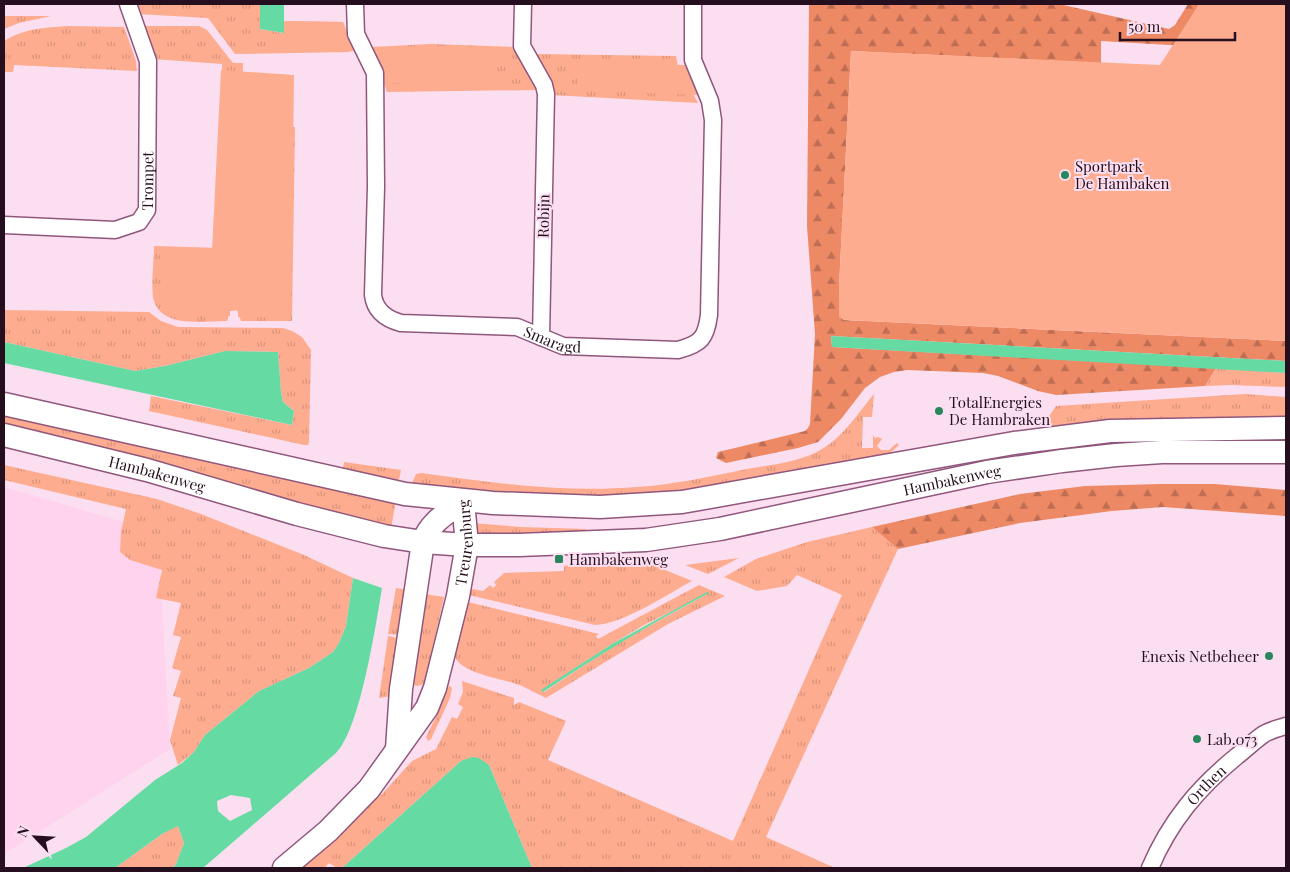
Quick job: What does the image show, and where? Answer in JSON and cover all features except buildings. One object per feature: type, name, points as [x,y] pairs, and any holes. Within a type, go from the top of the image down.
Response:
[{"type":"main road","name":"Hambakenweg","points":[[4,404],[405,494],[464,501],[536,506],[600,507],[682,502],[1054,437],[1110,431],[1286,428]]},
{"type":"main road","name":"Hambakenweg","points":[[4,435],[147,470],[297,514],[384,536],[423,542],[467,545],[646,540],[720,529],[987,472],[1071,460],[1162,452],[1286,452]]},
{"type":"main road","name":"Treurenburg","points":[[397,749],[401,689],[423,542],[427,532],[435,522],[464,501]]},
{"type":"main road","name":"Treurenburg","points":[[284,868],[328,830],[369,789],[427,708],[435,688],[458,596],[467,545],[464,501]]},
{"type":"street","name":"Trompet","points":[[4,225],[115,230],[138,222],[147,210],[148,61],[128,4]]},
{"type":"street","name":"Smaragd","points":[[355,4],[356,34],[375,73],[374,304],[383,315],[390,320],[401,323],[518,327],[563,346],[678,350],[691,347],[701,340],[707,330],[709,315],[713,120],[710,101],[693,60],[693,4]]},
{"type":"street","name":"Robijn","points":[[523,4],[522,46],[544,85],[546,94],[541,337]]},
{"type":"street","name":"Orthen","points":[[1150,868],[1175,820],[1191,800],[1217,773],[1265,733],[1286,726]]},
{"type":"shaded area","points":[[260,4],[284,4],[284,33],[260,29]]},
{"type":"shaded area","points":[[831,336],[1286,361],[1286,373],[832,347]]},
{"type":"shaded area","points":[[4,342],[135,371],[165,366],[225,351],[278,352],[283,402],[294,411],[292,425],[4,363]]},
{"type":"shaded area","points":[[4,487],[158,532],[170,749],[4,854]]},
{"type":"shaded area","points":[[353,578],[382,588],[360,700],[345,741],[336,753],[203,868],[173,868],[184,843],[178,826],[162,834],[115,868],[23,868],[86,837],[155,780],[182,763],[194,752],[205,735],[259,691],[309,668],[333,652],[346,626]],"holes":[[[231,795],[250,798],[252,810],[230,821],[218,811],[217,801]]]},
{"type":"shaded area","points":[[707,592],[709,593],[625,640],[543,692],[541,690],[612,644]]},
{"type":"shaded area","points":[[472,757],[479,758],[489,765],[532,868],[342,868],[461,761]]},
{"type":"green space","points":[[134,4],[260,4],[260,29],[283,33],[284,21],[343,22],[349,52],[235,54],[208,18],[137,14]]},
{"type":"green space","points":[[809,4],[1059,4],[1169,29],[1175,25],[1188,4],[1211,4],[1186,46],[1101,41],[1101,63],[851,51],[839,316],[844,320],[1286,341],[1286,361],[831,336],[832,347],[1216,368],[1205,386],[1056,395],[983,373],[907,370],[894,372],[880,377],[865,388],[841,419],[818,442],[726,463],[716,458],[718,452],[805,431],[810,424],[815,334],[807,226]]},
{"type":"green space","name":"Sportpark De Hambaken","points":[[1199,4],[1286,4],[1286,341],[844,320],[839,316],[851,51],[1160,65]]},
{"type":"green space","points":[[4,16],[51,16],[19,23],[4,29]]},
{"type":"green space","points":[[284,21],[343,22],[355,50],[349,52],[285,52]]},
{"type":"green space","points":[[68,26],[124,27],[136,61],[137,71],[14,65],[13,72],[4,72],[4,41],[27,31]]},
{"type":"green space","points":[[140,26],[199,26],[207,30],[233,63],[243,63],[241,126],[295,127],[292,321],[241,321],[237,310],[230,311],[227,321],[183,321],[173,319],[157,307],[152,291],[154,246],[221,248],[224,156],[222,64],[152,59]]},
{"type":"green space","points":[[431,44],[518,47],[537,90],[387,92],[371,47]]},
{"type":"green space","points":[[375,47],[494,52],[496,85],[385,83]]},
{"type":"green space","points":[[535,54],[676,56],[678,67],[698,103],[551,95]]},
{"type":"green space","points":[[578,64],[689,65],[700,95],[577,90]]},
{"type":"green space","points":[[221,70],[294,75],[291,321],[262,317],[238,317],[238,310],[230,311],[230,316],[175,314],[168,310],[163,302],[164,248],[212,251]]},
{"type":"green space","points":[[4,310],[149,312],[161,321],[178,327],[283,328],[292,331],[302,337],[311,350],[308,445],[149,411],[151,396],[292,425],[294,411],[283,402],[278,352],[225,351],[165,366],[135,371],[4,342]]},
{"type":"green space","points":[[1216,368],[1286,373],[1286,387],[1205,386]]},
{"type":"green space","points":[[874,394],[872,417],[863,417],[862,448],[873,448],[873,435],[875,438],[882,439],[877,446],[881,450],[889,450],[897,443],[899,445],[887,456],[734,487],[595,499],[445,489],[412,483],[416,474],[421,473],[529,486],[610,489],[676,483],[783,463],[813,454],[830,444],[850,424]]},
{"type":"green space","points":[[1245,394],[1286,397],[1286,423],[1038,432],[1056,406]]},
{"type":"green space","points":[[4,415],[396,500],[391,529],[4,428]]},
{"type":"green space","points":[[344,462],[401,470],[399,480],[343,468]]},
{"type":"green space","points":[[4,465],[157,499],[201,514],[304,555],[353,578],[346,626],[339,643],[333,652],[309,668],[259,691],[205,735],[194,752],[178,765],[170,740],[181,698],[173,696],[181,671],[172,668],[181,637],[173,635],[181,603],[156,598],[162,570],[130,560],[120,552],[121,532],[126,509],[4,480]]},
{"type":"green space","points":[[1214,484],[1286,490],[1286,516],[1163,507],[1112,511],[1020,523],[898,549],[872,527],[1020,494],[1085,486]]},
{"type":"green space","points":[[472,523],[586,529],[586,536],[467,535]]},
{"type":"green space","points":[[872,527],[898,549],[766,837],[835,868],[532,868],[489,765],[461,761],[342,868],[337,868],[329,863],[326,866],[327,868],[298,868],[383,793],[412,761],[436,749],[452,717],[457,719],[463,707],[458,704],[463,692],[462,681],[514,698],[514,705],[519,702],[566,721],[548,760],[733,841],[842,595],[797,575],[787,586],[757,591],[724,577],[756,559],[807,542]]},
{"type":"green space","points":[[603,557],[638,561],[692,581],[618,620],[595,625],[469,595],[472,589],[483,591],[490,585],[493,588],[496,585],[494,582],[504,573],[564,571],[564,566]]},
{"type":"green space","points":[[739,558],[708,574],[685,565]]},
{"type":"green space","points":[[699,585],[725,596],[668,624],[546,698],[515,683],[466,668],[455,657],[468,602],[599,634],[596,636],[598,639]],"holes":[[[709,593],[613,646],[544,692],[542,690],[644,625]]]},
{"type":"green space","points":[[396,588],[408,590],[401,635],[388,634]]},
{"type":"green space","points":[[424,594],[444,597],[425,681],[422,685],[416,686],[412,683]]},
{"type":"green space","points":[[388,636],[397,638],[392,671],[395,672],[392,696],[379,698]]},
{"type":"green space","points":[[450,686],[452,688],[450,698],[431,739],[428,741],[426,737],[438,713],[447,688]]},
{"type":"green space","points":[[178,825],[184,843],[173,868],[115,868],[162,834]]},
{"type":"place","name":"Sportpark De Hambaken","points":[[1065,175]]},
{"type":"place","name":"TotalEnergies De Hambraken","points":[[939,411]]},
{"type":"place","name":"Hambakenweg","points":[[559,559]]},
{"type":"place","name":"Enexis Netbeheer","points":[[1269,656]]},
{"type":"place","name":"Lab.073","points":[[1197,739]]}]
